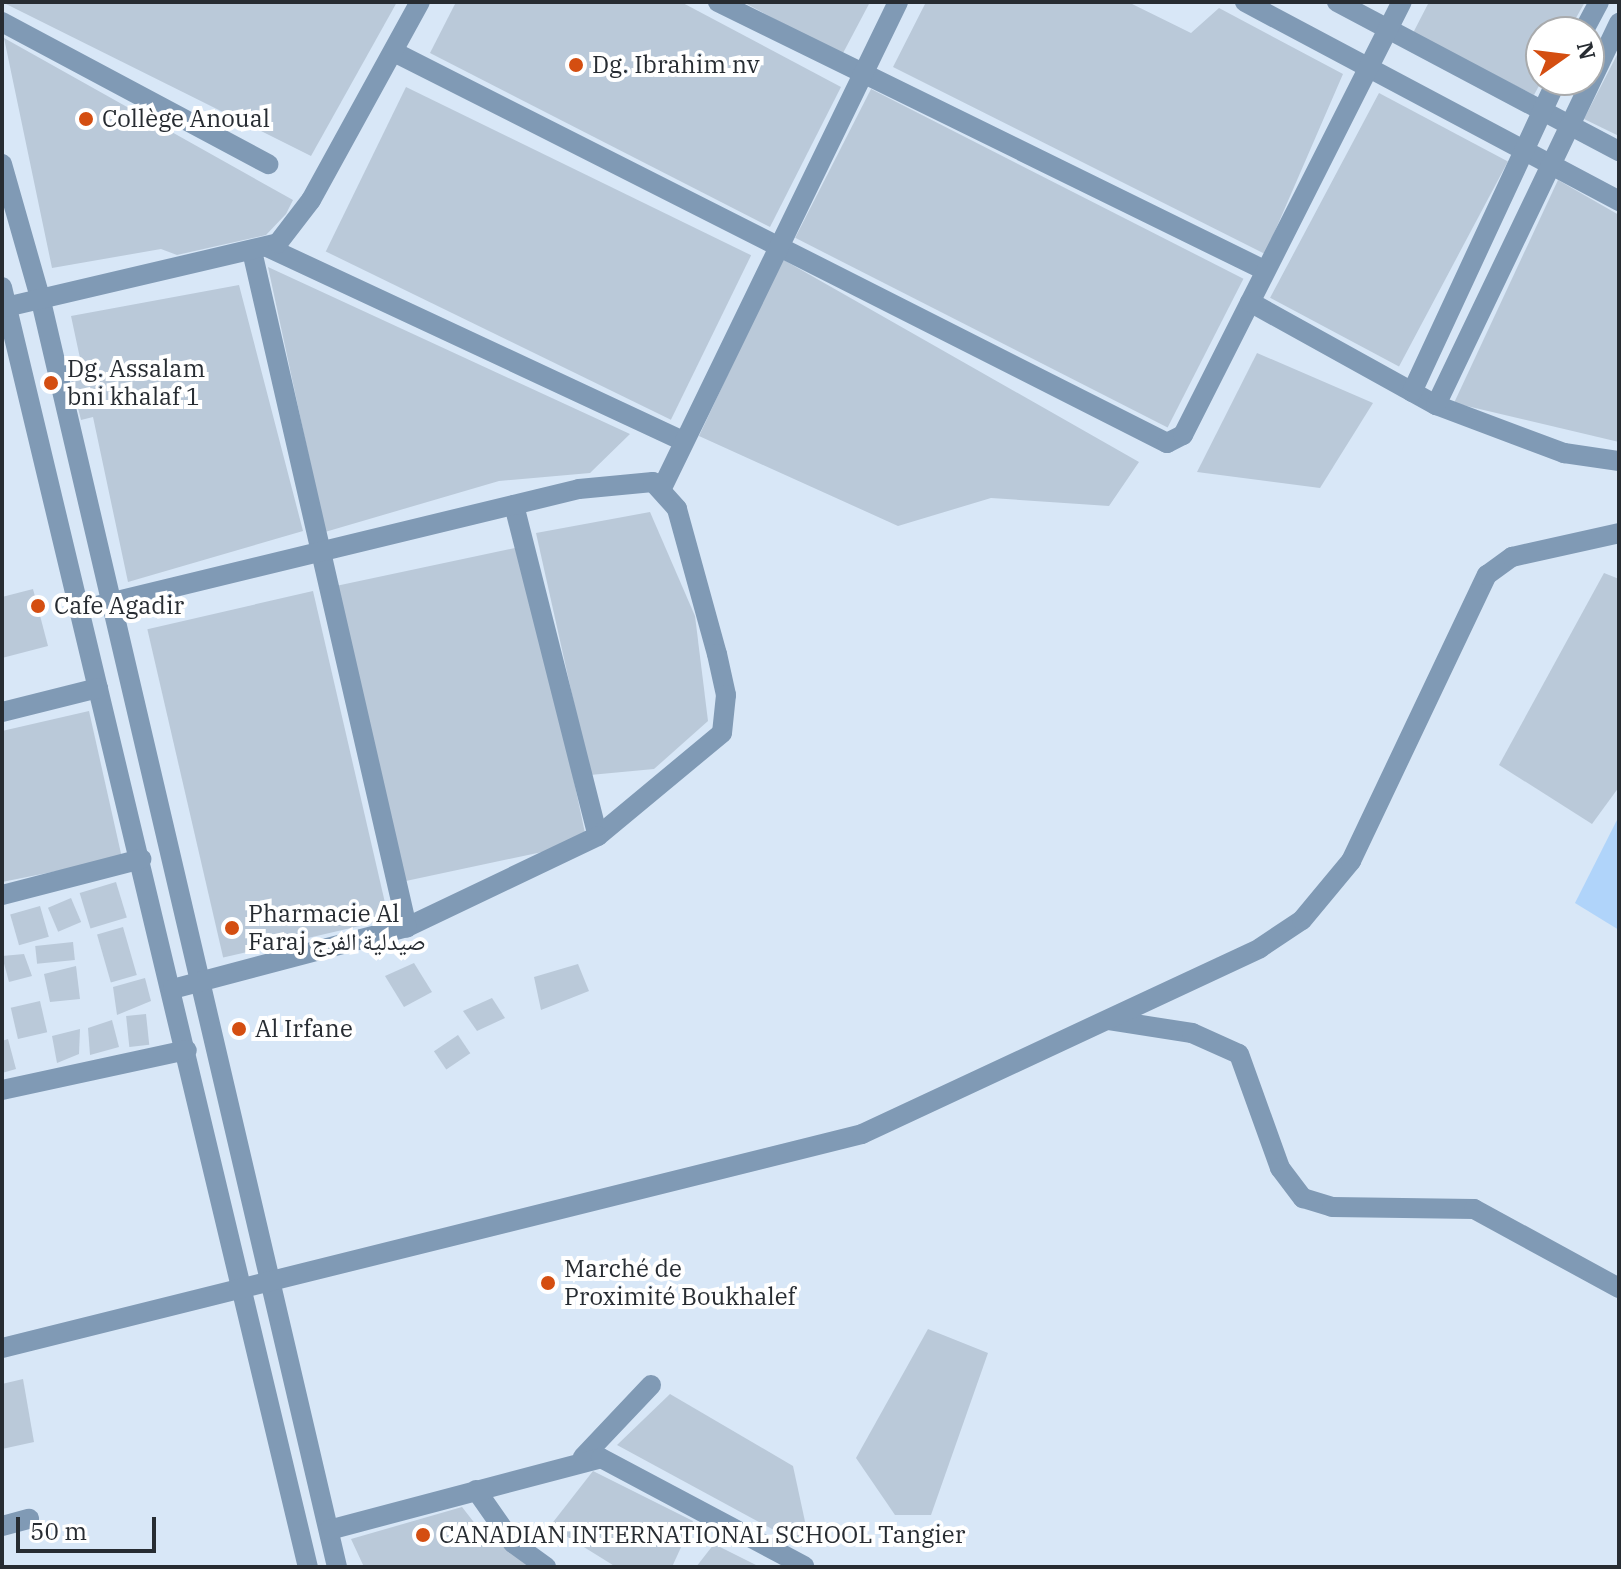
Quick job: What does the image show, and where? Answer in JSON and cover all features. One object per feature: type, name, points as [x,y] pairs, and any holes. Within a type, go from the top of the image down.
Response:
[{"type":"street","points":[[308,1567],[241,1292],[173,989],[80,610],[8,348],[4,297],[41,301],[259,249],[296,224],[396,53],[420,2]]},
{"type":"street","points":[[718,2],[1264,270]]},
{"type":"street","points":[[173,989],[204,984],[407,927],[598,836],[711,748],[725,716],[696,571],[663,486],[680,440],[777,240],[898,2]]},
{"type":"street","points":[[1245,2],[1619,201]]},
{"type":"street","points":[[1337,2],[1619,151]]},
{"type":"street","points":[[396,53],[777,240],[1167,443],[1183,435],[1402,2]]},
{"type":"street","points":[[2,22],[268,164]]},
{"type":"street","points":[[1436,405],[1550,167],[1567,125],[1619,23]]},
{"type":"street","points":[[1412,392],[1548,96]]},
{"type":"street","points":[[2,164],[41,301],[113,602],[337,1567]]},
{"type":"street","points":[[259,249],[680,440]]},
{"type":"street","points":[[259,249],[321,553],[407,927]]},
{"type":"street","points":[[1250,302],[1436,405],[1528,443],[1619,461]]},
{"type":"street","points":[[80,610],[614,483],[663,486]]},
{"type":"street","points":[[514,505],[598,836]]},
{"type":"street","points":[[2,1348],[271,1285],[862,1134],[1260,948],[1328,892],[1377,814],[1487,575],[1512,557],[1619,533]]},
{"type":"street","points":[[2,712],[98,688]]},
{"type":"street","points":[[2,895],[141,859]]},
{"type":"street","points":[[1109,1020],[1192,1033],[1239,1054],[1280,1168],[1303,1198],[1332,1207],[1474,1209],[1619,1288]]},
{"type":"street","points":[[2,1090],[187,1050]]},
{"type":"street","points":[[583,1457],[651,1385]]},
{"type":"street","points":[[329,1530],[583,1457],[618,1462],[804,1566]]},
{"type":"street","points":[[476,1490],[513,1543],[546,1567]]},
{"type":"street","points":[[2,1526],[29,1519]]},
{"type":"shaded area","points":[[1619,816],[1619,930],[1575,903]]},
{"type":"building","points":[[2,2],[397,2],[311,156]]},
{"type":"building","points":[[456,2],[681,2],[841,87],[770,227],[430,53]]},
{"type":"building","points":[[743,2],[870,2],[842,55]]},
{"type":"building","points":[[926,2],[1128,2],[1191,33],[1219,8],[1343,74],[1265,254],[893,67]]},
{"type":"building","points":[[1429,2],[1585,2],[1577,16],[1525,16],[1525,90],[1413,33]]},
{"type":"building","name":"Collège Anoual","points":[[4,38],[293,200],[286,214],[266,235],[177,255],[161,249],[52,268]]},
{"type":"building","points":[[1619,51],[1619,136],[1584,119],[1596,96],[1605,96],[1605,78]]},
{"type":"building","points":[[406,87],[751,255],[671,420],[326,251]]},
{"type":"building","points":[[871,89],[1243,279],[1168,428],[795,238]]},
{"type":"building","points":[[1379,93],[1508,162],[1399,366],[1270,298]]},
{"type":"building","points":[[1558,180],[1619,215],[1619,442],[1454,403]]},
{"type":"building","points":[[782,259],[1139,462],[1109,506],[991,498],[898,526],[699,436]]},
{"type":"building","points":[[268,267],[630,434],[590,473],[499,481],[325,532]]},
{"type":"building","points":[[239,285],[303,531],[128,582],[93,417],[81,420],[71,380],[84,377],[71,316]]},
{"type":"building","points":[[1257,353],[1373,403],[1320,488],[1197,472]]},
{"type":"building","points":[[650,512],[695,616],[708,721],[654,769],[590,775],[536,533]]},
{"type":"building","points":[[524,546],[587,842],[395,883],[332,587]]},
{"type":"building","points":[[1604,573],[1619,579],[1619,787],[1592,824],[1499,765]]},
{"type":"building","points":[[33,589],[48,646],[2,658],[2,597]]},
{"type":"building","points":[[313,591],[389,919],[223,958],[147,629]]},
{"type":"building","points":[[89,711],[122,858],[2,882],[2,731]]},
{"type":"building","points":[[116,882],[127,917],[90,928],[80,893]]},
{"type":"building","points":[[71,898],[81,922],[58,932],[48,908]]},
{"type":"building","points":[[40,906],[49,937],[19,945],[10,915]]},
{"type":"building","points":[[123,927],[137,975],[111,983],[97,934]]},
{"type":"building","points":[[73,942],[75,960],[37,964],[35,946]]},
{"type":"building","points":[[24,954],[32,976],[9,982],[2,956]]},
{"type":"building","points":[[414,963],[432,992],[404,1007],[385,976]]},
{"type":"building","points":[[578,964],[589,991],[541,1010],[534,977]]},
{"type":"building","points":[[76,966],[80,999],[50,1002],[44,974]]},
{"type":"building","points":[[145,978],[151,1001],[117,1015],[113,987]]},
{"type":"building","points":[[492,998],[505,1018],[477,1031],[463,1011]]},
{"type":"building","points":[[40,1001],[47,1032],[18,1039],[11,1008]]},
{"type":"building","points":[[146,1014],[149,1045],[129,1047],[126,1016]]},
{"type":"building","points":[[112,1020],[119,1047],[90,1055],[88,1028]]},
{"type":"building","points":[[80,1029],[79,1054],[57,1063],[52,1036]]},
{"type":"building","points":[[458,1035],[470,1053],[446,1069],[434,1051]]},
{"type":"building","points":[[8,1039],[16,1069],[2,1073],[2,1041]]},
{"type":"building","points":[[928,1329],[988,1353],[931,1515],[895,1515],[856,1458]]},
{"type":"building","points":[[23,1379],[34,1442],[2,1449],[2,1384]]},
{"type":"building","points":[[670,1394],[793,1466],[809,1540],[785,1536],[617,1445]]},
{"type":"building","points":[[593,1471],[693,1521],[672,1567],[616,1567],[550,1526]]},
{"type":"building","name":"CANADIAN INTERNATIONAL SCHOOL Tangier","points":[[462,1507],[480,1530],[534,1567],[364,1567],[351,1539]]},
{"type":"building","points":[[714,1544],[760,1567],[696,1567]]},
{"type":"place","name":"Dg. Ibrahim nv","points":[[576,65]]},
{"type":"place","name":"Collège Anoual","points":[[86,119]]},
{"type":"place","name":"Dg. Assalam bni khalaf 1","points":[[51,383]]},
{"type":"place","name":"Cafe Agadir","points":[[38,606]]},
{"type":"place","name":"Pharmacie Al Faraj صيدلية الفرج","points":[[232,928]]},
{"type":"place","name":"Al Irfane","points":[[239,1029]]},
{"type":"place","name":"Marché de Proximité Boukhalef","points":[[548,1283]]},
{"type":"place","name":"CANADIAN INTERNATIONAL SCHOOL Tangier","points":[[423,1535]]}]
